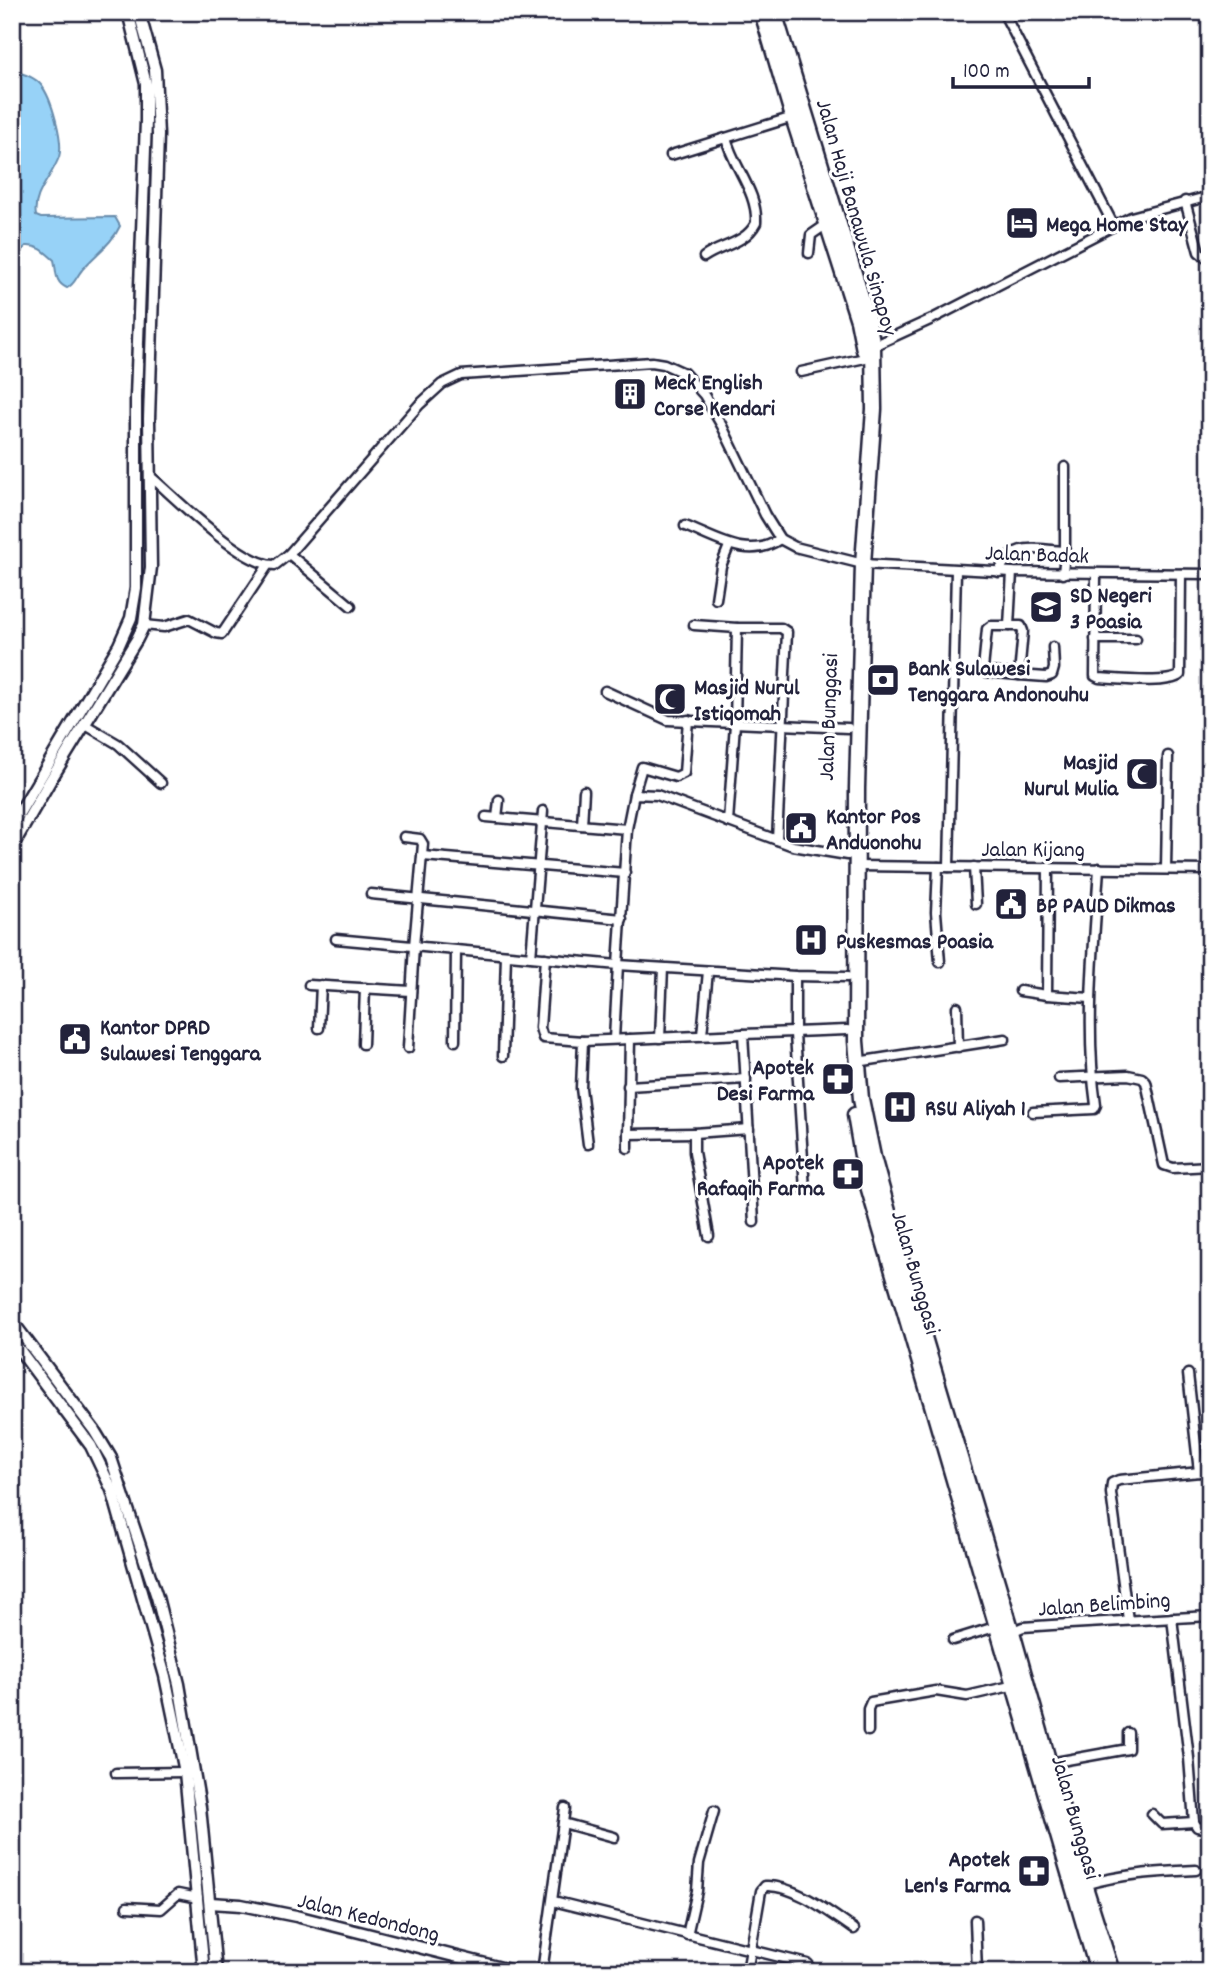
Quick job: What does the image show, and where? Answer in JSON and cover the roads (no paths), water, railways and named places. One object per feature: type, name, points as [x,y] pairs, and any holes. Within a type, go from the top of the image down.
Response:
[{"type":"highway","name":"Jalan Haji Banawula Sinapoy","points":[[762,12],[827,224],[862,318]]},
{"type":"highway","name":"Jalan Haji Banawula Sinapoy","points":[[774,12],[862,318],[869,352],[859,563]]},
{"type":"highway","name":"Jalan Bunggasi","points":[[852,860],[848,728],[859,563]]},
{"type":"highway","name":"Jalan Bunggasi","points":[[859,563],[851,948],[857,1062],[873,1178]]},
{"type":"highway","name":"Jalan Bunggasi","points":[[851,948],[847,977],[847,1030],[852,1101],[1004,1631],[1050,1763],[1098,1972]]},
{"type":"highway","name":"Jalan Bunggasi","points":[[1004,1631],[1015,1685],[1069,1853],[1084,1885],[1112,1972]]},
{"type":"street","points":[[12,825],[119,645],[131,618],[136,588],[138,315],[146,85],[128,12]]},
{"type":"street","points":[[12,847],[144,625],[151,568],[149,419],[158,123],[155,70],[139,12]]},
{"type":"street","points":[[1003,12],[1114,226]]},
{"type":"street","points":[[671,155],[793,117]]},
{"type":"street","points":[[704,257],[717,248],[740,240],[756,223],[751,195],[731,156],[726,138]]},
{"type":"street","points":[[801,372],[869,352],[1131,217],[1210,196]]},
{"type":"street","points":[[1185,201],[1199,252],[1210,261]]},
{"type":"street","points":[[810,253],[811,235],[827,224]]},
{"type":"street","points":[[150,476],[240,552],[268,565],[278,564],[431,392],[450,379],[479,373],[652,362],[684,373],[704,395],[780,539],[760,548],[729,547],[716,538],[685,526]]},
{"type":"street","points":[[136,420],[149,419]]},
{"type":"street","points":[[1063,574],[1065,467]]},
{"type":"street","name":"Jalan Badak","points":[[780,539],[806,550],[859,563],[999,572],[1210,574]]},
{"type":"street","points":[[716,598],[721,566],[729,547]]},
{"type":"street","points":[[999,572],[1004,560],[1021,549],[1065,551]]},
{"type":"street","points":[[289,554],[351,606]]},
{"type":"street","points":[[144,625],[163,627],[189,619],[222,634],[268,565]]},
{"type":"street","points":[[949,867],[956,570]]},
{"type":"street","points":[[1009,626],[1012,572]]},
{"type":"street","points":[[1096,575],[1097,677],[1153,680],[1178,678],[1181,664],[1181,574]]},
{"type":"street","points":[[694,625],[781,628],[787,631],[777,840]]},
{"type":"street","points":[[1019,675],[1023,629],[1020,626],[991,626],[987,629],[983,669],[986,672],[1019,675],[1046,677],[1052,675],[1054,647]]},
{"type":"street","points":[[728,822],[737,628]]},
{"type":"street","points":[[1095,639],[1136,639]]},
{"type":"street","points":[[605,691],[663,718],[734,724],[848,728]]},
{"type":"street","points":[[614,1039],[627,829],[634,794],[642,767],[676,777],[684,773],[688,720]]},
{"type":"street","points":[[84,724],[118,744],[161,783]]},
{"type":"street","points":[[1166,869],[1168,756]]},
{"type":"street","points":[[582,825],[584,792]]},
{"type":"street","name":"Jalan Kijang","points":[[634,794],[657,795],[777,840],[852,860],[938,867],[1210,870]]},
{"type":"street","points":[[497,818],[499,800]]},
{"type":"street","points":[[531,957],[543,811]]},
{"type":"street","points":[[486,817],[627,829]]},
{"type":"street","points":[[404,836],[421,840],[423,856],[408,1048]]},
{"type":"street","points":[[423,856],[625,873]]},
{"type":"street","points":[[938,867],[936,912],[940,962]]},
{"type":"street","points":[[974,867],[975,904]]},
{"type":"street","points":[[1047,995],[1048,867]]},
{"type":"street","points":[[1032,1112],[1094,1109],[1096,1105],[1092,1076],[1090,998],[1099,868]]},
{"type":"street","points":[[370,894],[622,919]]},
{"type":"street","points":[[336,939],[618,965],[847,977]]},
{"type":"street","points":[[454,1041],[456,950]]},
{"type":"street","points":[[503,1056],[506,954]]},
{"type":"street","points":[[545,958],[541,1036],[550,1040],[795,1034],[847,1030]]},
{"type":"street","points":[[660,1038],[663,968]]},
{"type":"street","points":[[702,1035],[708,971]]},
{"type":"street","points":[[795,976],[795,1034],[805,1190]]},
{"type":"street","points":[[309,985],[411,991]]},
{"type":"street","points":[[319,1028],[321,985]]},
{"type":"street","points":[[363,1044],[365,988]]},
{"type":"street","points":[[1020,991],[1090,998]]},
{"type":"street","points":[[957,1007],[958,1047]]},
{"type":"street","points":[[743,1034],[754,1222]]},
{"type":"street","points":[[628,1148],[630,1039]]},
{"type":"street","points":[[857,1062],[1005,1039]]},
{"type":"street","points":[[583,1041],[581,1088],[588,1144]]},
{"type":"street","points":[[1059,1078],[1128,1075],[1143,1079],[1164,1165],[1173,1168],[1210,1166]]},
{"type":"street","points":[[628,1086],[747,1079]]},
{"type":"street","points":[[628,1134],[749,1129]]},
{"type":"street","points":[[694,1133],[696,1163],[709,1236]]},
{"type":"street","points":[[12,1321],[94,1430],[111,1458],[157,1597],[179,1684],[210,1903],[216,1972]]},
{"type":"street","points":[[12,1340],[99,1459],[112,1490],[165,1676],[195,1807],[204,1972]]},
{"type":"street","points":[[1188,1374],[1199,1472]]},
{"type":"street","points":[[1128,1620],[1111,1493],[1112,1483],[1119,1480],[1210,1471]]},
{"type":"street","name":"Jalan Belimbing","points":[[953,1640],[1023,1628],[1210,1616]]},
{"type":"street","points":[[1172,1618],[1194,1822],[1197,1828],[1210,1829]]},
{"type":"street","points":[[868,1731],[868,1709],[871,1702],[936,1691],[967,1696],[1015,1685]]},
{"type":"street","points":[[1050,1763],[1128,1749],[1128,1733]]},
{"type":"street","points":[[116,1773],[185,1772]]},
{"type":"street","points":[[542,1972],[565,1808]]},
{"type":"street","points":[[687,1935],[699,1863],[714,1811]]},
{"type":"street","points":[[1152,1814],[1161,1824],[1194,1822]]},
{"type":"street","points":[[563,1823],[614,1837]]},
{"type":"street","points":[[1084,1885],[1141,1872],[1196,1870]]},
{"type":"street","points":[[747,1972],[761,1891],[765,1886],[806,1898],[854,1929]]},
{"type":"street","points":[[127,1907],[162,1909],[178,1894],[198,1898]]},
{"type":"street","points":[[553,1901],[808,1964]]},
{"type":"street","name":"Jalan Kedondong","points":[[210,1903],[241,1905],[296,1916],[517,1972]]},
{"type":"street","points":[[975,1920],[977,1972]]},
{"type":"water","points":[[12,71],[31,77],[41,85],[56,119],[60,141],[59,157],[37,200],[36,216],[115,217],[120,226],[67,288],[58,280],[54,260],[38,248],[26,246],[12,261]]},
{"type":"place","name":"Mega Home Stay","points":[[1022,223]]},
{"type":"place","name":"Meck English Corse Kendari","points":[[630,394]]},
{"type":"place","name":"SD Negeri 3 Poasia","points":[[1046,607]]},
{"type":"place","name":"Bank Sulawesi Tenggara Andonouhu","points":[[883,680]]},
{"type":"place","name":"Masjid Nurul Istiqomah","points":[[670,699]]},
{"type":"place","name":"Masjid Nurul Mulia","points":[[1142,774]]},
{"type":"place","name":"Kantor Pos Anduonohu","points":[[801,828]]},
{"type":"place","name":"BP PAUD Dikmas","points":[[1011,904]]},
{"type":"place","name":"Puskesmas Poasia","points":[[811,940]]},
{"type":"place","name":"Kantor DPRD Sulawesi Tenggara","points":[[75,1039]]},
{"type":"place","name":"Apotek Desi Farma","points":[[838,1079]]},
{"type":"place","name":"RSU Aliyah 1","points":[[900,1107]]},
{"type":"place","name":"Apotek Rafaqih Farma","points":[[848,1174]]},
{"type":"place","name":"Apotek Len's Farma","points":[[1034,1871]]}]
